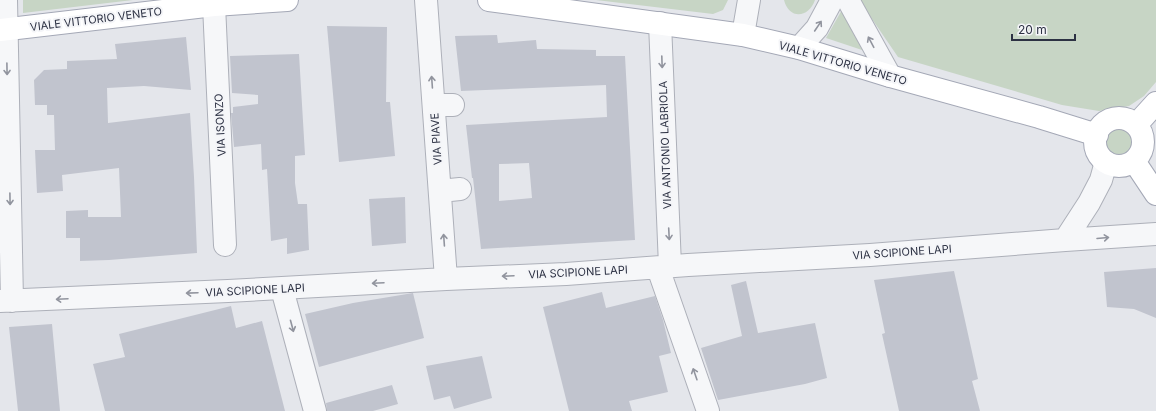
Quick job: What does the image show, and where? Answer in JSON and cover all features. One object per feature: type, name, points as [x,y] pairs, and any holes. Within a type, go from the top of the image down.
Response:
[{"type":"main road","name":"VIALE VITTORIO VENETO","points":[[3,30],[214,5],[287,0]]},
{"type":"main road","name":"VIALE VITTORIO VENETO","points":[[489,0],[743,35],[799,48],[890,76],[1032,115],[1097,135]]},
{"type":"main road","points":[[1136,125],[1156,103]]},
{"type":"main road","points":[[1122,118],[1130,120],[1136,125],[1141,132],[1143,148],[1140,155],[1134,161],[1128,165],[1120,166],[1106,162],[1100,157],[1096,143],[1097,135],[1100,128],[1106,122],[1122,118]]},
{"type":"main road","points":[[1134,161],[1156,194]]},
{"type":"street","points":[[6,0],[3,30],[6,301]]},
{"type":"street","name":"VIA PIAVE","points":[[426,0],[444,105],[450,190],[446,279]]},
{"type":"street","points":[[743,35],[749,0]]},
{"type":"street","points":[[799,48],[817,28],[832,0]]},
{"type":"street","points":[[848,0],[890,76]]},
{"type":"street","name":"VIA ISONZO","points":[[214,5],[225,246]]},
{"type":"street","name":"VIA ANTONIO LABRIOLA","points":[[660,23],[664,267],[708,411]]},
{"type":"street","points":[[1065,240],[1089,203],[1101,180],[1106,162]]},
{"type":"street","name":"VIA SCIPIONE LAPI","points":[[6,301],[282,289],[446,279],[566,274],[870,255],[1156,234]]},
{"type":"street","points":[[282,289],[315,411]]},
{"type":"green space","points":[[23,0],[133,0],[23,13]]},
{"type":"green space","points":[[596,0],[728,0],[723,10],[713,14]]},
{"type":"green space","points":[[784,0],[815,0],[812,6],[804,13],[794,14],[790,11]]},
{"type":"green space","points":[[859,0],[1156,0],[1156,82],[1144,96],[1129,106],[1099,111],[1062,105],[898,57]]},
{"type":"green space","points":[[843,8],[862,50],[826,38]]},
{"type":"green space","points":[[1124,124],[1133,129],[1137,135],[1137,149],[1133,155],[1124,160],[1116,160],[1107,155],[1103,149],[1102,138],[1107,129],[1113,125]]},
{"type":"building","points":[[327,26],[387,27],[386,102],[390,102],[395,156],[339,162]]},
{"type":"building","points":[[497,35],[498,43],[536,40],[537,49],[596,50],[596,56],[625,56],[635,240],[481,249],[466,125],[607,117],[606,85],[461,91],[455,36]],"holes":[[[529,163],[532,198],[499,201],[499,164]]]},
{"type":"building","points":[[186,37],[191,90],[144,86],[107,88],[108,123],[190,113],[197,253],[80,261],[80,238],[66,238],[66,211],[88,210],[88,217],[121,217],[119,168],[62,175],[63,191],[37,193],[35,150],[55,150],[54,115],[47,115],[47,105],[35,105],[34,80],[44,70],[67,69],[67,61],[117,59],[115,44]]},
{"type":"building","points":[[299,54],[305,155],[295,156],[295,183],[298,204],[307,204],[309,250],[287,254],[287,238],[271,241],[267,169],[262,170],[261,144],[234,147],[231,113],[233,113],[233,107],[258,104],[258,95],[232,93],[230,56]]},
{"type":"building","points":[[405,197],[406,243],[372,246],[369,199]]},
{"type":"building","points":[[1156,268],[1156,318],[1134,309],[1107,307],[1104,272]]},
{"type":"building","points":[[954,271],[978,379],[972,381],[980,411],[899,411],[882,334],[885,333],[874,280]]},
{"type":"building","points":[[746,281],[758,333],[815,323],[827,378],[805,384],[718,400],[701,348],[742,336],[731,285]]},
{"type":"building","points":[[602,292],[606,308],[655,296],[663,320],[671,353],[659,356],[668,392],[629,401],[632,411],[569,411],[543,307]]},
{"type":"building","points":[[413,293],[424,338],[319,367],[305,314],[353,303]]},
{"type":"building","points":[[231,306],[236,328],[262,321],[285,411],[105,411],[93,364],[125,357],[119,334]]},
{"type":"building","points":[[52,324],[60,411],[18,411],[9,327]]},
{"type":"building","points":[[482,356],[492,398],[454,409],[450,396],[434,400],[426,366]]},
{"type":"building","points":[[392,385],[398,404],[373,411],[327,411],[326,403]]}]
